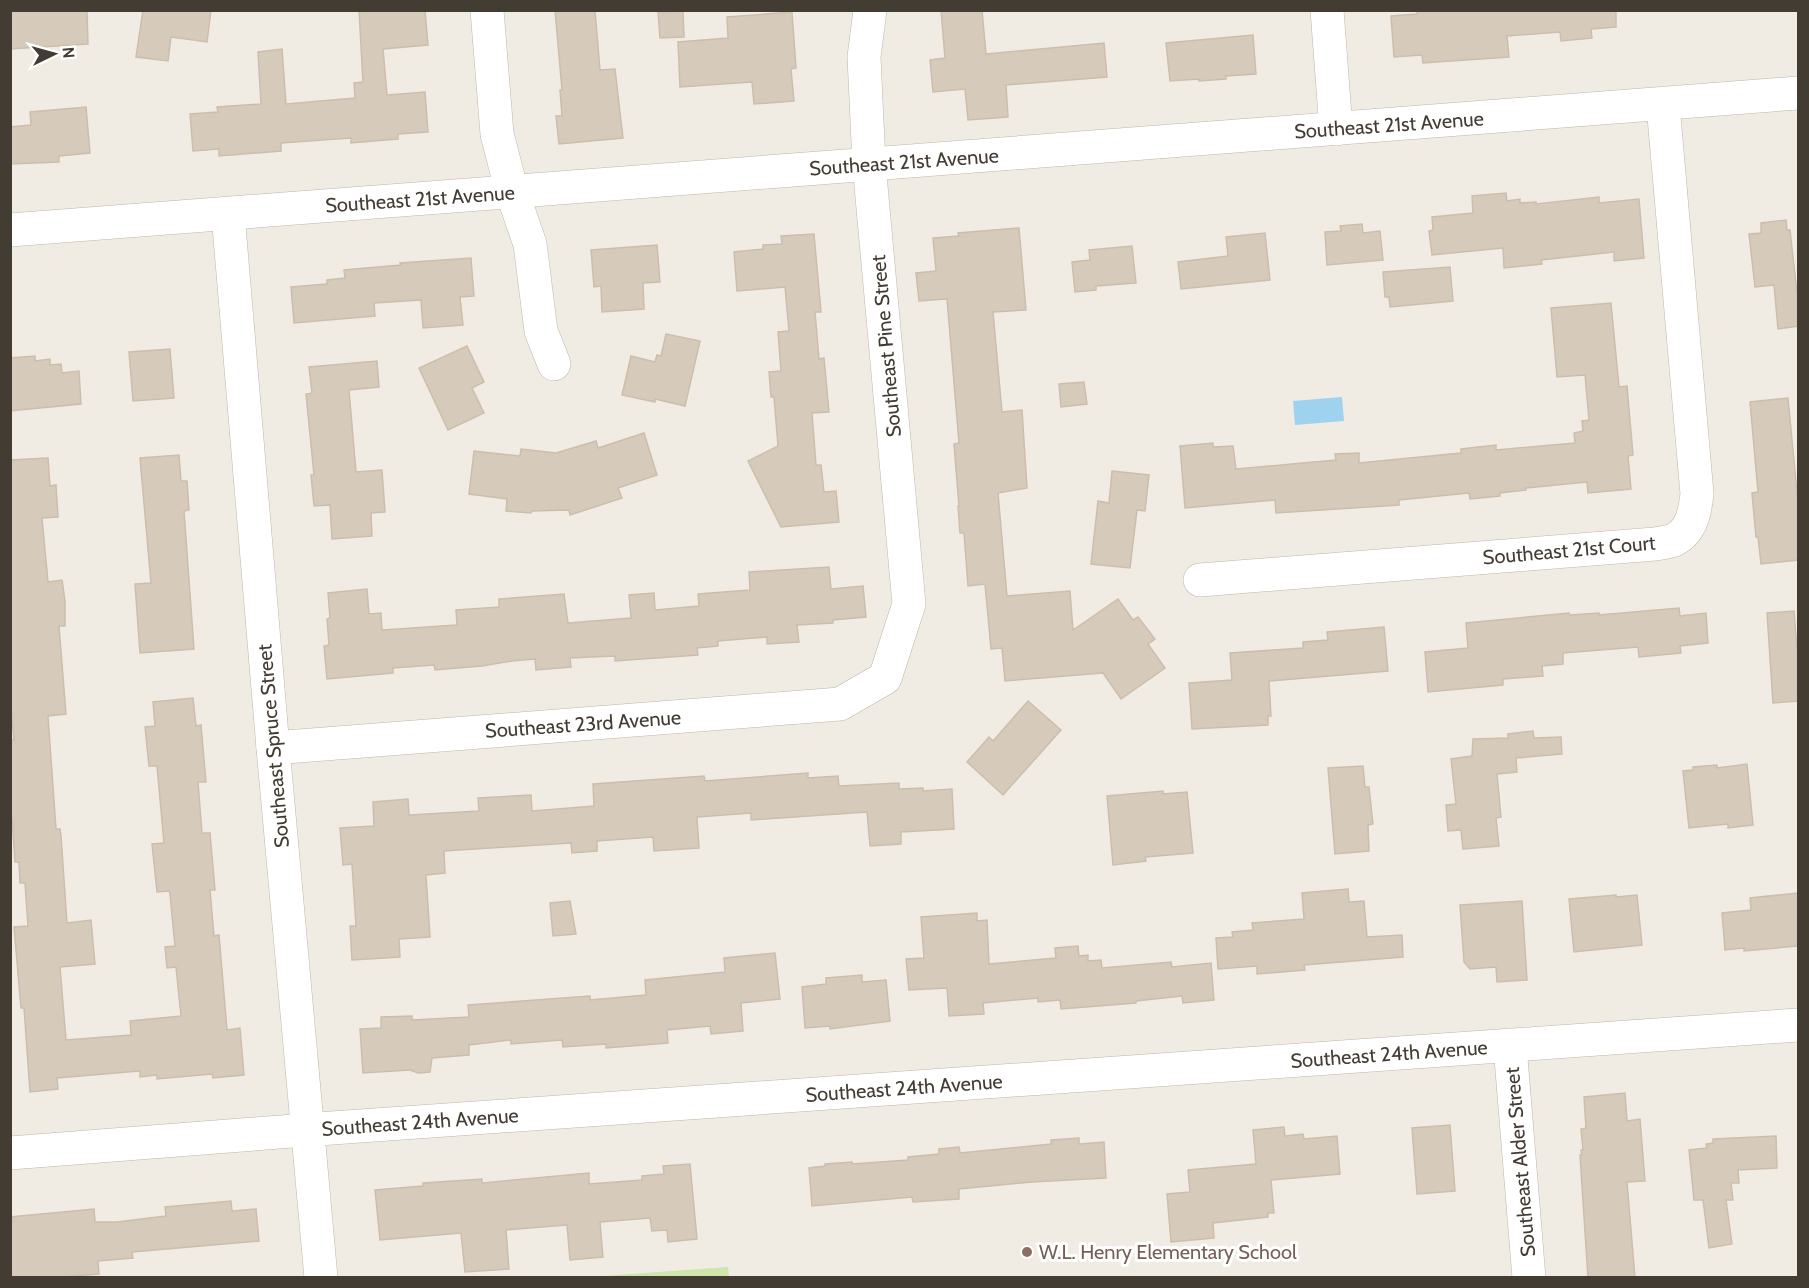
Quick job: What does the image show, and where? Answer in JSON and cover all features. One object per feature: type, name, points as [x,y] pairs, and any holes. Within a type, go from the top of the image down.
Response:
[{"type":"street","points":[[487,10],[497,134],[512,192],[530,244],[541,331],[554,364]]},
{"type":"street","name":"Southeast Pine Street","points":[[870,10],[864,57],[869,164],[909,604],[885,678]]},
{"type":"street","points":[[1327,10],[1336,129]]},
{"type":"street","name":"Southeast 21st Avenue","points":[[10,230],[1798,93]]},
{"type":"street","name":"Southeast 21st Court","points":[[1200,579],[1655,544],[1674,540],[1686,530],[1695,513],[1697,494],[1664,105]]},
{"type":"street","name":"Southeast Spruce Street","points":[[228,214],[321,1278]]},
{"type":"street","name":"Southeast 23rd Avenue","points":[[273,748],[840,704],[885,678]]},
{"type":"street","name":"Southeast 24th Avenue","points":[[10,1153],[1798,1025]]},
{"type":"street","name":"Southeast Alder Street","points":[[1510,1046],[1529,1278]]},
{"type":"green space","points":[[728,1267],[729,1277],[589,1277]]},
{"type":"water","points":[[1342,397],[1344,421],[1295,425],[1293,401]]},
{"type":"building","points":[[10,10],[87,10],[88,44],[10,49]]},
{"type":"building","points":[[143,10],[211,10],[207,42],[171,37],[168,61],[136,57]]},
{"type":"building","points":[[359,10],[425,10],[428,45],[383,49],[387,95],[425,92],[428,132],[398,134],[398,139],[351,143],[351,138],[281,143],[281,151],[219,156],[219,149],[193,151],[190,114],[218,112],[217,107],[261,104],[258,52],[282,49],[286,104],[355,98],[354,83],[363,82]]},
{"type":"building","points":[[555,10],[595,10],[600,70],[615,69],[623,138],[559,144],[556,116],[562,116],[560,90],[562,90]]},
{"type":"building","points":[[941,10],[982,10],[986,54],[1104,43],[1107,77],[1006,85],[1008,117],[968,120],[965,89],[933,92],[930,60],[945,58]]},
{"type":"building","points":[[1417,10],[1616,10],[1616,27],[1591,29],[1592,38],[1561,41],[1560,32],[1507,36],[1509,57],[1423,63],[1422,55],[1394,57],[1391,16],[1417,14]]},
{"type":"building","points":[[683,11],[684,37],[660,38],[658,12]]},
{"type":"building","points":[[792,12],[796,68],[791,69],[794,101],[754,104],[752,82],[680,87],[678,42],[728,38],[727,17]]},
{"type":"building","points":[[1253,35],[1256,74],[1226,76],[1226,79],[1170,81],[1166,43]]},
{"type":"building","points":[[86,107],[90,153],[59,156],[59,162],[10,164],[10,127],[31,125],[30,112]]},
{"type":"building","points":[[1506,193],[1507,201],[1520,199],[1520,203],[1536,202],[1536,204],[1599,197],[1599,203],[1639,199],[1644,258],[1614,261],[1614,252],[1541,260],[1542,264],[1504,268],[1503,248],[1432,255],[1429,231],[1433,230],[1432,217],[1473,213],[1472,196]]},
{"type":"building","points":[[1786,220],[1787,230],[1790,230],[1798,293],[1798,326],[1778,329],[1774,285],[1755,287],[1749,234],[1761,233],[1761,223]]},
{"type":"building","points":[[1362,224],[1363,233],[1380,231],[1383,260],[1327,265],[1325,232],[1341,231],[1340,226]]},
{"type":"building","points":[[1019,228],[1026,310],[993,312],[1002,412],[1022,410],[1027,488],[998,493],[1007,596],[1070,591],[1073,630],[1118,599],[1133,620],[1138,617],[1155,639],[1148,644],[1165,668],[1121,699],[1103,673],[1005,681],[1002,648],[991,649],[985,584],[968,586],[964,533],[960,533],[958,506],[954,444],[959,443],[947,299],[919,301],[916,273],[936,271],[933,238],[959,236],[958,233]]},
{"type":"building","points":[[1265,233],[1270,280],[1181,289],[1178,262],[1228,256],[1226,237]]},
{"type":"building","points":[[814,234],[821,312],[815,312],[819,359],[824,358],[829,412],[812,413],[816,465],[821,465],[824,492],[836,491],[839,522],[781,527],[748,461],[778,446],[774,397],[771,397],[769,372],[781,371],[778,332],[789,331],[785,287],[737,291],[734,252],[763,249],[763,245],[782,244],[781,236]]},
{"type":"building","points":[[657,245],[660,282],[643,283],[644,309],[602,312],[601,286],[594,287],[591,250]]},
{"type":"building","points":[[1132,246],[1136,283],[1096,286],[1096,290],[1075,292],[1072,262],[1090,260],[1089,250]]},
{"type":"building","points":[[471,258],[474,296],[460,297],[463,325],[423,328],[421,300],[374,303],[375,316],[294,323],[291,287],[327,284],[327,280],[345,278],[344,270]]},
{"type":"building","points":[[1450,267],[1453,301],[1390,307],[1389,297],[1385,297],[1383,272]]},
{"type":"building","points":[[1611,303],[1619,387],[1627,386],[1633,455],[1628,456],[1631,489],[1588,493],[1587,482],[1526,488],[1526,490],[1500,493],[1500,496],[1470,499],[1469,493],[1399,500],[1399,505],[1276,513],[1275,500],[1185,508],[1180,446],[1213,443],[1213,447],[1233,446],[1236,469],[1336,460],[1335,454],[1359,453],[1359,463],[1461,453],[1461,449],[1496,445],[1496,450],[1575,443],[1574,433],[1583,431],[1582,421],[1589,420],[1585,375],[1557,377],[1551,308]]},
{"type":"building","points":[[666,334],[700,341],[685,406],[622,395],[631,356],[655,362],[657,355],[661,356]]},
{"type":"building","points":[[467,346],[484,382],[472,388],[484,413],[448,430],[419,368]]},
{"type":"building","points":[[170,349],[174,398],[133,401],[129,352]]},
{"type":"building","points":[[35,356],[35,361],[50,359],[50,365],[61,364],[62,373],[79,371],[81,404],[10,411],[10,358]]},
{"type":"building","points":[[377,361],[379,387],[349,390],[356,472],[382,470],[385,512],[371,513],[372,536],[332,539],[330,505],[314,506],[311,475],[314,475],[306,394],[312,393],[309,367]]},
{"type":"building","points":[[1084,382],[1087,404],[1061,407],[1059,384]]},
{"type":"building","points":[[1788,398],[1798,503],[1798,560],[1761,564],[1752,493],[1758,492],[1750,402]]},
{"type":"building","points":[[644,433],[657,475],[618,488],[622,498],[570,515],[569,510],[532,511],[531,513],[506,511],[507,499],[469,494],[474,451],[520,456],[521,449],[556,453],[596,441],[598,448]]},
{"type":"building","points":[[179,455],[181,481],[187,481],[189,510],[184,511],[194,649],[140,653],[135,584],[151,583],[140,458]]},
{"type":"building","points":[[48,458],[50,486],[56,485],[58,517],[42,518],[48,582],[62,580],[65,601],[65,626],[59,626],[66,714],[48,716],[56,829],[60,829],[61,836],[67,923],[91,920],[95,964],[60,967],[66,1040],[131,1035],[130,1021],[181,1016],[176,967],[167,968],[165,947],[175,946],[170,894],[169,891],[157,892],[152,844],[164,843],[157,766],[149,766],[145,727],[155,726],[153,702],[193,698],[196,726],[201,725],[206,782],[198,782],[202,833],[210,833],[215,890],[210,890],[214,936],[219,935],[227,1030],[240,1028],[244,1075],[213,1078],[212,1074],[157,1079],[157,1075],[140,1077],[140,1071],[57,1078],[58,1089],[30,1092],[24,1008],[21,1008],[14,927],[28,926],[25,883],[20,883],[19,862],[15,862],[12,818],[10,818],[10,740],[14,740],[10,700],[10,460]]},
{"type":"building","points":[[1112,471],[1149,475],[1145,511],[1137,510],[1130,568],[1091,564],[1098,501],[1109,503]]},
{"type":"building","points":[[829,567],[831,589],[863,586],[866,617],[833,620],[833,623],[797,625],[799,642],[767,644],[767,637],[718,641],[718,646],[697,648],[698,655],[615,661],[615,656],[570,658],[571,667],[536,670],[535,659],[435,670],[434,665],[393,668],[393,673],[327,679],[324,646],[329,645],[328,593],[367,589],[369,614],[381,613],[382,630],[457,625],[456,610],[499,607],[499,599],[564,594],[568,623],[631,618],[629,595],[654,593],[655,610],[699,606],[698,594],[750,590],[749,572]]},
{"type":"building","points":[[1679,608],[1680,616],[1706,613],[1708,643],[1680,646],[1681,653],[1639,657],[1638,647],[1563,653],[1563,664],[1542,666],[1543,676],[1503,679],[1503,685],[1428,692],[1425,652],[1468,648],[1466,623],[1569,613],[1570,615],[1599,613],[1599,615]]},
{"type":"building","points":[[1794,611],[1798,649],[1798,701],[1773,703],[1767,613]]},
{"type":"building","points":[[1384,627],[1388,671],[1269,681],[1271,716],[1268,716],[1268,725],[1192,729],[1189,683],[1232,680],[1230,653],[1303,648],[1303,642],[1328,640],[1327,632]]},
{"type":"building","points":[[1028,701],[1061,730],[1003,795],[967,762],[989,737],[993,741]]},
{"type":"building","points":[[1533,731],[1534,738],[1561,737],[1562,754],[1516,758],[1517,772],[1497,774],[1501,817],[1496,818],[1499,846],[1463,849],[1461,830],[1448,831],[1446,805],[1456,804],[1451,759],[1472,756],[1473,739],[1508,738],[1508,734]]},
{"type":"building","points":[[1747,764],[1753,825],[1728,828],[1728,824],[1689,828],[1683,771],[1693,770],[1693,767],[1717,765],[1717,768]]},
{"type":"building","points":[[1363,766],[1365,787],[1369,787],[1373,824],[1368,825],[1369,851],[1335,854],[1328,768]]},
{"type":"building","points":[[808,773],[808,778],[838,776],[839,786],[899,783],[899,789],[923,788],[923,791],[952,789],[954,829],[901,832],[901,844],[870,846],[867,812],[751,820],[751,813],[697,817],[699,848],[654,851],[653,837],[597,841],[597,851],[572,853],[571,843],[444,851],[445,873],[426,875],[430,937],[399,939],[400,957],[352,960],[350,926],[356,926],[352,864],[343,865],[340,828],[374,826],[373,802],[408,799],[409,815],[479,811],[478,798],[531,795],[532,811],[594,806],[593,784],[704,776],[705,781]]},
{"type":"building","points":[[1163,791],[1163,794],[1187,792],[1193,853],[1145,857],[1146,861],[1113,865],[1107,796]]},
{"type":"building","points":[[1348,889],[1349,902],[1364,901],[1367,937],[1402,935],[1403,957],[1304,965],[1305,970],[1257,974],[1257,966],[1218,969],[1216,938],[1233,937],[1232,932],[1253,930],[1252,923],[1304,919],[1302,893]]},
{"type":"building","points":[[1798,893],[1798,946],[1744,951],[1744,948],[1725,950],[1722,913],[1751,910],[1750,898]]},
{"type":"building","points":[[1616,895],[1616,897],[1637,895],[1642,945],[1574,952],[1569,899]]},
{"type":"building","points":[[570,901],[576,934],[553,936],[550,903]]},
{"type":"building","points":[[1522,901],[1527,980],[1497,982],[1496,967],[1470,969],[1464,962],[1460,905]]},
{"type":"building","points":[[977,913],[977,921],[987,920],[989,964],[1056,958],[1055,948],[1078,946],[1079,956],[1088,955],[1088,961],[1101,960],[1102,968],[1171,962],[1172,967],[1211,963],[1214,1000],[1183,1003],[1182,996],[1136,1001],[1136,1003],[1061,1009],[1060,1000],[1038,1002],[1038,998],[983,1003],[984,1014],[949,1016],[947,988],[909,990],[906,959],[924,958],[921,917]]},
{"type":"building","points":[[775,953],[780,999],[741,1003],[743,1031],[711,1034],[710,1026],[667,1030],[668,1043],[606,1048],[606,1044],[563,1047],[562,1040],[511,1044],[511,1040],[469,1045],[469,1055],[432,1058],[430,1072],[418,1073],[410,1070],[363,1073],[360,1029],[381,1028],[381,1017],[412,1016],[412,1020],[469,1017],[468,1005],[590,996],[590,1000],[646,995],[645,980],[725,972],[724,958]]},
{"type":"building","points":[[862,975],[862,982],[886,980],[890,1021],[830,1029],[830,1026],[805,1028],[802,987],[826,984],[826,978]]},
{"type":"building","points":[[1625,1093],[1627,1121],[1640,1119],[1645,1181],[1627,1182],[1635,1278],[1588,1278],[1580,1155],[1583,1150],[1581,1129],[1586,1128],[1584,1097]]},
{"type":"building","points":[[1450,1125],[1455,1191],[1417,1194],[1412,1128]]},
{"type":"building","points":[[1284,1127],[1285,1136],[1303,1134],[1304,1139],[1337,1136],[1340,1174],[1271,1180],[1274,1213],[1268,1213],[1268,1217],[1213,1223],[1214,1238],[1171,1242],[1167,1194],[1190,1192],[1188,1170],[1256,1164],[1253,1130]]},
{"type":"building","points":[[1776,1136],[1777,1168],[1738,1170],[1739,1183],[1731,1183],[1733,1200],[1726,1200],[1732,1244],[1709,1248],[1703,1200],[1694,1200],[1689,1150],[1707,1148],[1706,1144],[1713,1143],[1713,1139]]},
{"type":"building","points":[[1079,1138],[1079,1144],[1104,1142],[1106,1178],[959,1189],[959,1199],[913,1202],[912,1197],[812,1206],[809,1168],[825,1166],[825,1164],[908,1160],[908,1157],[939,1154],[939,1149],[959,1147],[960,1153],[1051,1144],[1051,1140]]},
{"type":"building","points":[[690,1164],[697,1239],[668,1242],[667,1230],[652,1231],[650,1218],[600,1222],[603,1257],[570,1260],[567,1225],[506,1230],[509,1269],[465,1272],[461,1233],[380,1240],[375,1190],[423,1186],[423,1183],[482,1179],[482,1183],[589,1173],[589,1184],[642,1180],[642,1176],[664,1174],[663,1166]]},
{"type":"building","points":[[231,1201],[232,1211],[256,1209],[259,1241],[132,1252],[133,1258],[98,1261],[99,1274],[10,1278],[10,1217],[94,1209],[95,1222],[117,1222],[166,1216],[165,1207]]},
{"type":"place","name":"W.L. Henry Elementary School","points":[[1027,1252]]}]
